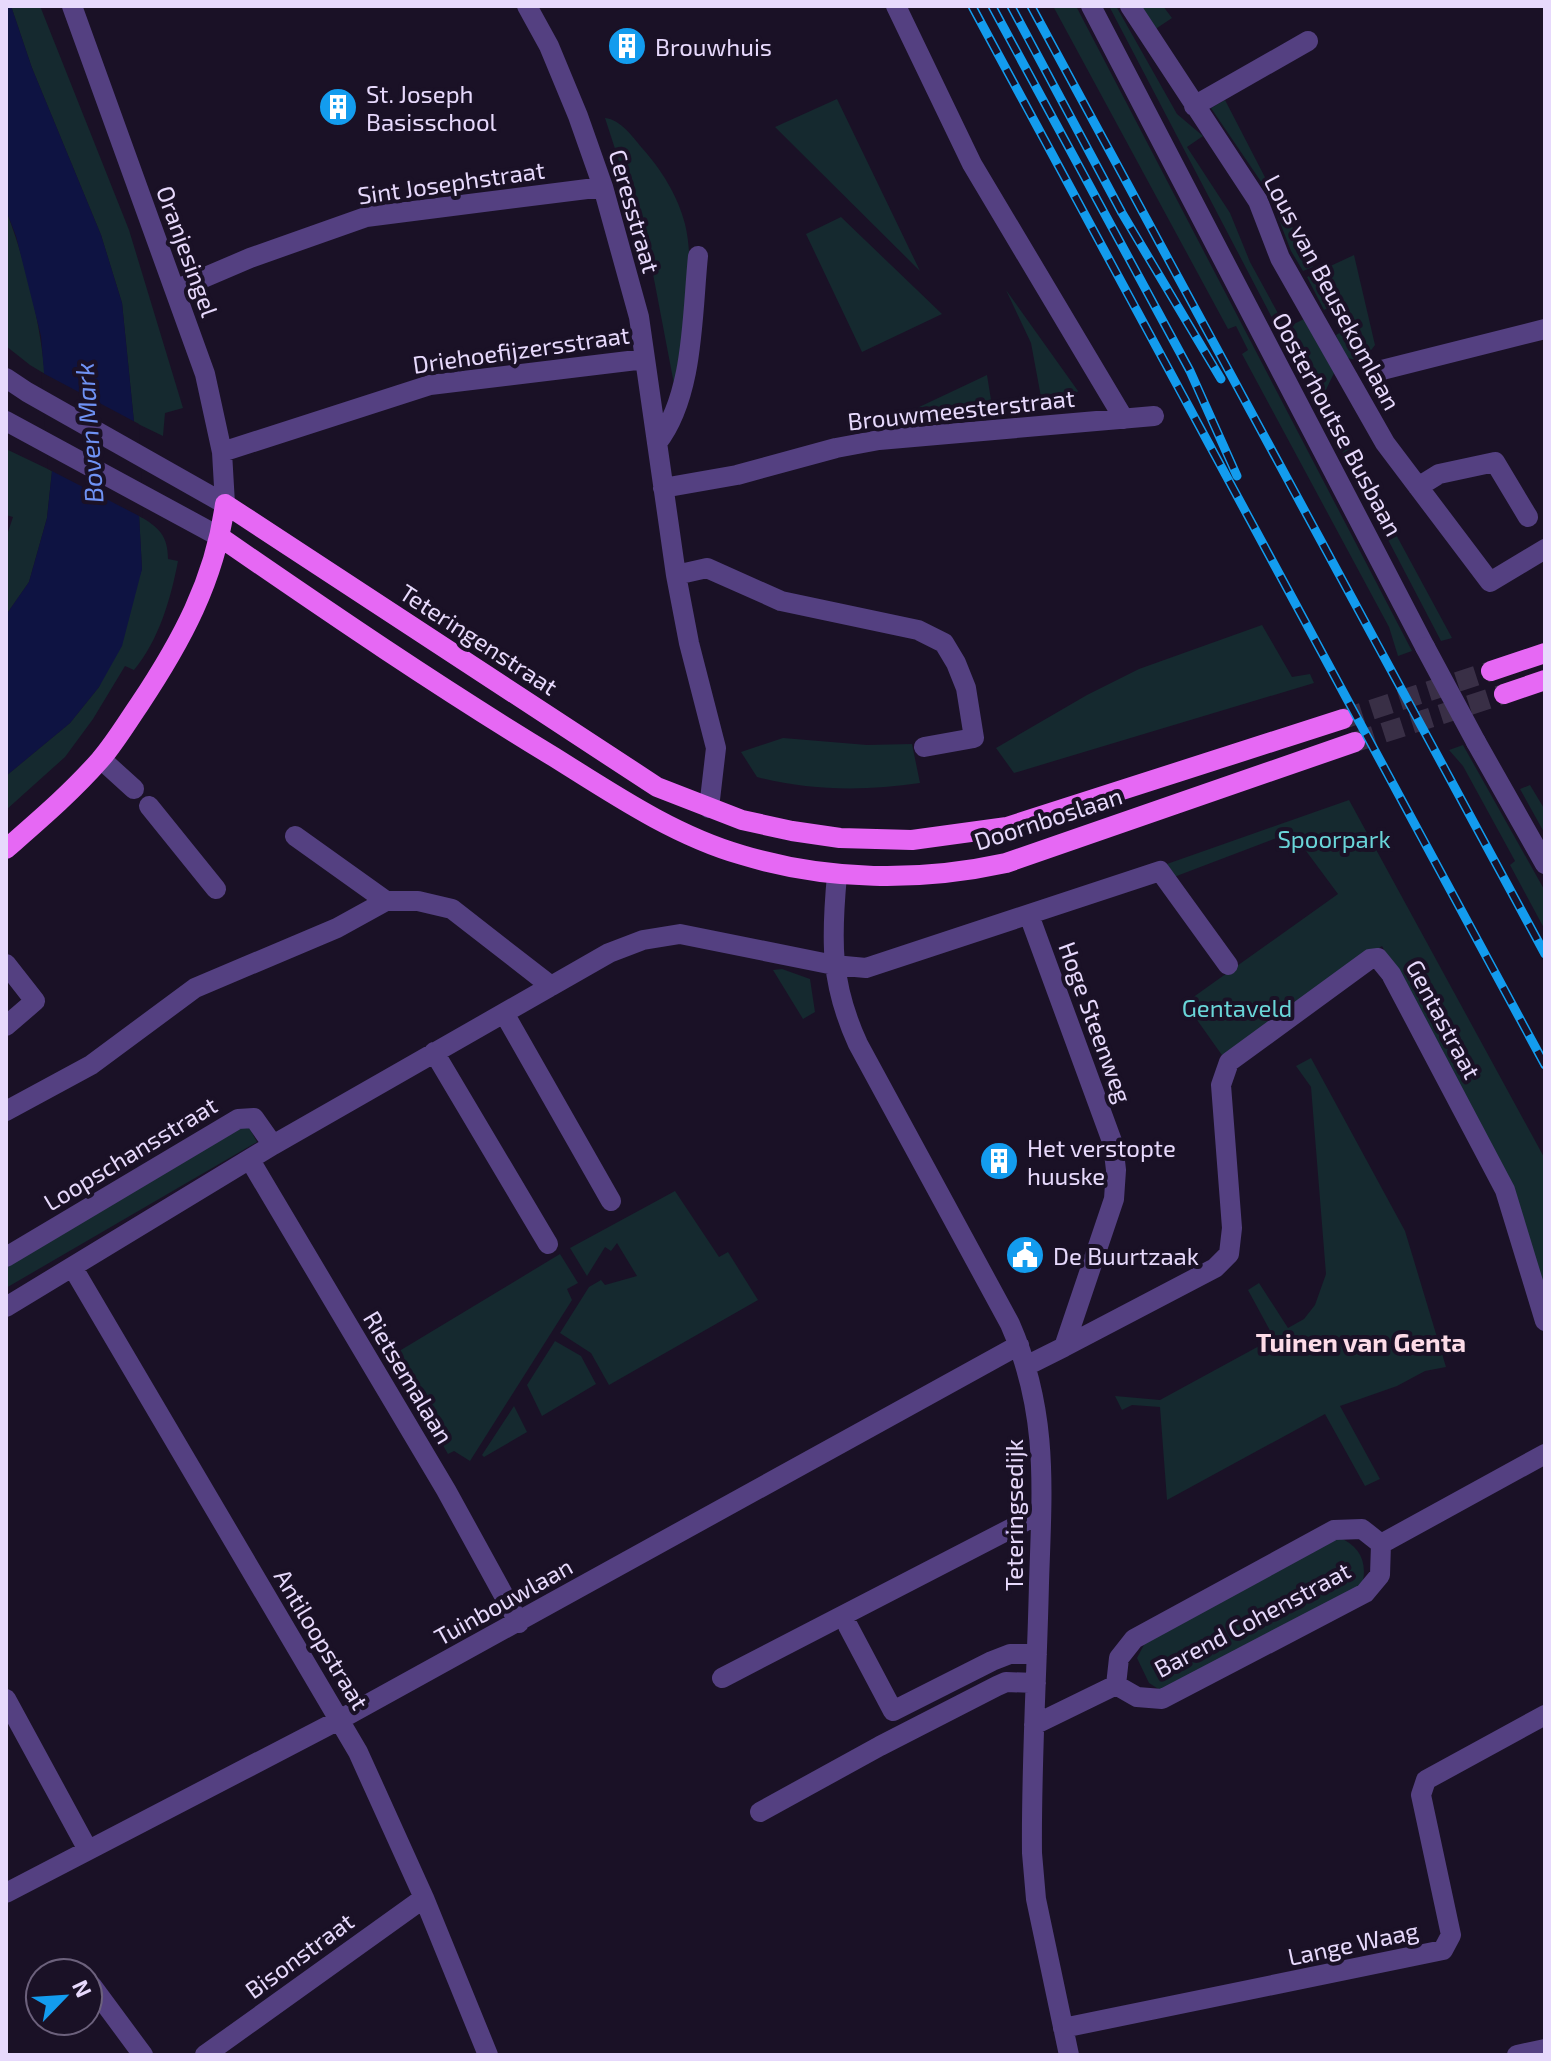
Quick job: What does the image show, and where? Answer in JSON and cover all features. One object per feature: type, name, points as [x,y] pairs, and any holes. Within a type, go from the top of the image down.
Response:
[{"type":"main road","points":[[6,849],[51,810],[101,759],[171,655],[210,575],[223,521],[452,695],[616,795],[702,839],[709,808]]},
{"type":"main road","name":"Teteringenstraat","points":[[223,521],[657,787],[709,808]]},
{"type":"main road","points":[[1491,671],[1545,653]]},
{"type":"main road","points":[[1504,694],[1545,680]]},
{"type":"main road","name":"Doornboslaan","points":[[709,808],[759,824],[840,838],[912,840],[979,833],[1050,815],[1343,719]]},
{"type":"main road","name":"Doornboslaan","points":[[702,839],[740,855],[837,875],[916,876],[960,872],[1006,863],[1355,742]]},
{"type":"street","name":"Oranjesingel","points":[[72,6],[209,386],[222,452],[223,521]]},
{"type":"street","name":"Ceresstraat","points":[[527,6],[564,80],[603,187],[639,317],[676,575],[689,643],[716,748],[709,808]]},
{"type":"street","name":"Brouwmeesterstraat","points":[[896,6],[972,164],[1124,419]]},
{"type":"street","name":"Oosterhoutse Busbaan","points":[[1091,6],[1425,647],[1545,864]]},
{"type":"street","name":"Lous van Beusekomlaan","points":[[1130,6],[1258,201],[1280,258],[1385,443],[1490,582],[1545,549]]},
{"type":"street","points":[[1194,106],[1308,41]]},
{"type":"street","name":"Sint Josephstraat","points":[[175,290],[250,258],[366,217],[603,187]]},
{"type":"street","name":"Ceresstraat","points":[[657,443],[665,433],[684,384],[698,256]]},
{"type":"street","points":[[1378,371],[1545,329]]},
{"type":"street","name":"Driehoefijzersstraat","points":[[222,452],[430,385],[645,359]]},
{"type":"street","points":[[6,378],[152,462],[223,521]]},
{"type":"street","name":"Brouwmeesterstraat","points":[[663,488],[737,475],[836,448],[879,440],[1154,416]]},
{"type":"street","points":[[14,425],[150,498],[223,521]]},
{"type":"street","points":[[1418,487],[1439,474],[1495,462],[1528,517]]},
{"type":"street","points":[[676,575],[707,568],[781,601],[918,630],[944,643],[966,688],[974,738],[924,747]]},
{"type":"street","points":[[101,759],[134,789]]},
{"type":"street","points":[[149,806],[216,889]]},
{"type":"street","points":[[295,836],[386,901]]},
{"type":"street","points":[[6,1307],[273,1145],[434,1052],[609,953],[643,940],[680,934],[834,965],[866,968],[1160,871],[1228,965]]},
{"type":"street","name":"Teteringsedijk","points":[[837,875],[832,934],[834,965],[846,1015],[858,1044],[1001,1306],[1026,1366],[1040,1430],[1041,1513],[1032,1829],[1034,1877],[1069,2055]]},
{"type":"street","points":[[6,1111],[91,1065],[195,988],[337,928],[386,901],[425,902],[452,909],[551,986]]},
{"type":"street","name":"Hoge Steenweg","points":[[1029,915],[1113,1144],[1116,1170],[1114,1199],[1064,1347]]},
{"type":"street","name":"Gentastraat","points":[[1064,1347],[1215,1268],[1229,1254],[1232,1228],[1221,1085],[1229,1062],[1370,959],[1378,958],[1385,964],[1505,1190],[1545,1321]]},
{"type":"street","points":[[6,964],[35,1001],[6,1026]]},
{"type":"street","points":[[504,1013],[611,1201]]},
{"type":"street","points":[[434,1052],[548,1244]]},
{"type":"street","name":"Loopschansstraat","points":[[6,1257],[238,1119],[254,1118],[273,1145]]},
{"type":"street","name":"Rietsemalaan","points":[[250,1160],[446,1490],[519,1623]]},
{"type":"street","name":"Antiloopstraat","points":[[73,1268],[358,1752],[424,1898],[488,2055]]},
{"type":"street","name":"Tuinbouwlaan","points":[[6,1893],[519,1623],[1019,1345]]},
{"type":"street","points":[[1026,1366],[1064,1347]]},
{"type":"street","points":[[1381,1544],[1545,1454]]},
{"type":"street","points":[[722,1678],[1041,1513]]},
{"type":"street","name":"Barend Cohenstraat","points":[[1362,1529],[1381,1544],[1380,1575],[1365,1593],[1162,1699],[1137,1697],[1116,1685],[1119,1658],[1134,1639],[1334,1530],[1362,1529]]},
{"type":"street","points":[[848,1626],[893,1711],[992,1661],[1010,1654],[1037,1654]]},
{"type":"street","points":[[760,1812],[997,1686],[1006,1682],[1036,1683]]},
{"type":"street","points":[[1034,1725],[1116,1685]]},
{"type":"street","points":[[6,1699],[88,1850]]},
{"type":"street","name":"Lange Waag","points":[[1063,2028],[1443,1950],[1451,1935],[1421,1795],[1426,1780],[1545,1715]]},
{"type":"street","name":"Bisonstraat","points":[[205,2055],[424,1898]]},
{"type":"street","points":[[104,2002],[143,2055]]},
{"type":"street","points":[[1517,2055],[1545,2049]]},
{"type":"green space","points":[[11,6],[40,6],[129,230],[183,408],[165,413],[163,436],[134,422],[122,303],[101,235],[32,68]]},
{"type":"green space","points":[[1053,6],[1076,6],[1412,651],[1398,656],[1389,627],[1242,354],[1248,350],[1236,326],[1228,329]]},
{"type":"green space","points":[[1109,6],[1116,6],[1177,114],[1203,136],[1187,147],[1230,213],[1250,262],[1286,328],[1304,319],[1334,373],[1323,396],[1327,407],[1452,638],[1441,641]]},
{"type":"green space","points":[[1140,6],[1163,6],[1172,18],[1154,30]]},
{"type":"green space","points":[[837,99],[920,271],[775,127]]},
{"type":"green space","points":[[1225,100],[1270,187],[1266,189],[1211,108]]},
{"type":"green space","points":[[605,118],[626,129],[656,165],[673,193],[685,224],[689,283],[674,384],[649,253]]},
{"type":"green space","points":[[1280,203],[1313,267],[1303,271],[1291,251],[1274,207]]},
{"type":"green space","points":[[6,210],[31,290],[45,374],[6,346]]},
{"type":"green space","points":[[841,217],[942,314],[862,352],[806,234]]},
{"type":"green space","points":[[1354,255],[1375,345],[1359,359],[1345,357],[1336,335],[1348,328],[1336,304],[1324,310],[1307,277]]},
{"type":"green space","points":[[1006,290],[1078,391],[1074,397],[1041,397],[1031,343]]},
{"type":"green space","points":[[987,375],[992,406],[898,417]]},
{"type":"green space","points":[[6,449],[52,471],[47,518],[29,582],[6,615],[6,538],[13,517],[6,515]]},
{"type":"green space","points":[[139,516],[161,533],[168,559],[178,561],[168,604],[157,632],[134,670],[125,666],[93,719],[65,757],[6,810],[6,776],[70,723],[99,687],[142,569]]},
{"type":"green space","points":[[1262,625],[1292,677],[1310,674],[1314,683],[1014,773],[996,748],[1139,669]]},
{"type":"green space","points":[[783,738],[867,745],[912,744],[920,783],[838,788],[798,785],[757,777],[741,752]]},
{"type":"green space","points":[[1463,745],[1545,891],[1545,930],[1510,865],[1515,861],[1463,766],[1449,750]]},
{"type":"green space","points":[[1530,785],[1545,810],[1545,834],[1520,789]]},
{"type":"green space","name":"Spoorpark","points":[[1349,800],[1545,1159],[1545,1294],[1512,1185],[1382,946],[1224,1058],[1185,1003],[1338,894],[1292,832],[1174,877],[1167,864]]},
{"type":"green space","points":[[782,969],[810,979],[815,1012],[803,1019],[773,970]]},
{"type":"green space","points":[[1311,1058],[1405,1231],[1446,1367],[1425,1371],[1397,1386],[1340,1406],[1380,1479],[1365,1486],[1325,1414],[1167,1500],[1160,1407],[1132,1405],[1122,1410],[1115,1396],[1160,1400],[1274,1338],[1248,1290],[1259,1283],[1288,1328],[1304,1319],[1315,1305],[1326,1274],[1311,1087],[1296,1066]]},
{"type":"green space","points":[[244,1125],[257,1142],[6,1288],[6,1264]]},
{"type":"green space","points":[[675,1191],[719,1257],[728,1252],[758,1300],[609,1385],[591,1353],[560,1333],[589,1287],[601,1280],[605,1285],[637,1276],[617,1243],[611,1251],[605,1247],[587,1276],[570,1248]]},
{"type":"green space","points":[[560,1254],[578,1283],[567,1289],[572,1300],[470,1461],[454,1451],[448,1454],[391,1356]]},
{"type":"green space","points":[[555,1341],[581,1356],[596,1384],[542,1416],[527,1385]]},
{"type":"green space","points":[[514,1406],[527,1432],[484,1457],[482,1455]]},
{"type":"green space","points":[[1338,1537],[1357,1550],[1363,1562],[1362,1585],[1160,1690],[1149,1683],[1137,1658],[1146,1641]]},
{"type":"water","name":"Boven Mark","points":[[6,6],[11,6],[32,68],[101,235],[122,303],[134,422],[142,569],[122,646],[99,687],[70,723],[6,776],[6,615],[29,582],[47,518],[52,471],[41,336],[16,236],[6,210]]},
{"type":"pier","points":[[41,372],[139,424],[143,518],[48,469]]},
{"type":"tunnel","points":[[1343,719],[1491,671]]},
{"type":"tunnel","points":[[1355,742],[1504,694]]},
{"type":"railway","points":[[972,6],[1545,1065]]},
{"type":"railway","points":[[992,6],[1190,371],[1237,476]]},
{"type":"railway","points":[[1011,6],[1122,213],[1221,379]]},
{"type":"railway","points":[[1031,6],[1545,954]]},
{"type":"place","name":"Brouwhuis","points":[[627,46]]},
{"type":"place","name":"St. Joseph Basisschool","points":[[338,107]]},
{"type":"place","name":"Het verstopte huuske","points":[[999,1161]]},
{"type":"place","name":"De Buurtzaak","points":[[1025,1255]]},
{"type":"district","name":"Tuinen van Genta","points":[[1361,1341]]},
{"type":"park label","name":"Gentaveld","points":[[1237,1007]]}]
